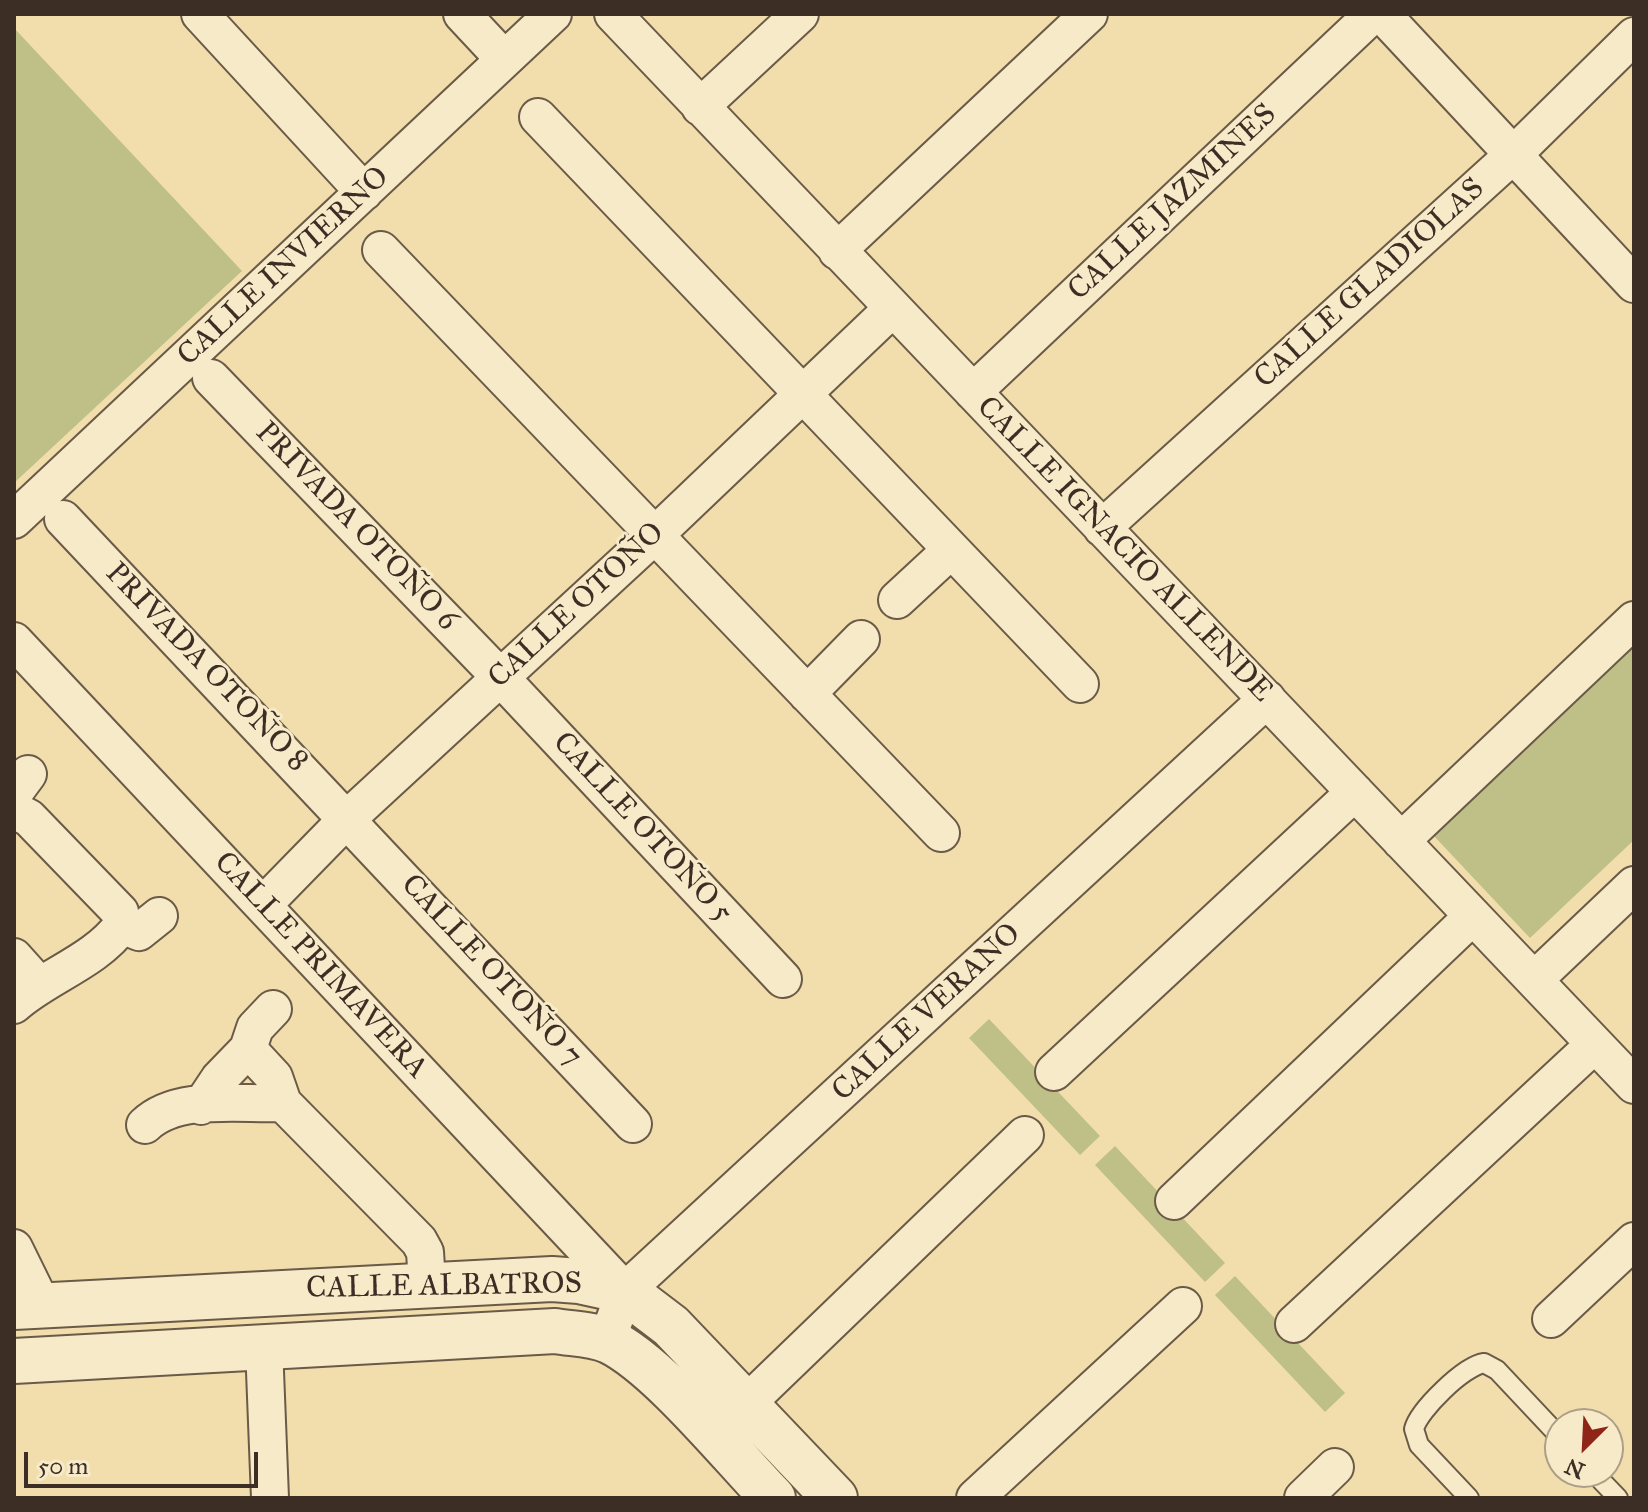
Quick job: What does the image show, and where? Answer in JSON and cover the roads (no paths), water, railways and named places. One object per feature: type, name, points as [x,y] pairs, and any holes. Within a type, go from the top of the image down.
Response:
[{"type":"street","points":[[200,14],[364,192]]},
{"type":"street","points":[[462,14],[504,59]]},
{"type":"street","name":"CALLE INVIERNO","points":[[14,520],[553,14]]},
{"type":"street","name":"CALLE IGNACIO ALLENDE","points":[[613,14],[1634,1085]]},
{"type":"street","points":[[700,107],[800,14]]},
{"type":"street","points":[[837,251],[1089,14]]},
{"type":"street","name":"CALLE JAZMINES","points":[[973,392],[1373,14]]},
{"type":"street","points":[[1382,14],[1634,284]]},
{"type":"street","name":"CALLE GLADIOLAS","points":[[1102,528],[1513,155],[1634,36]]},
{"type":"street","points":[[538,117],[1080,684]]},
{"type":"street","points":[[381,250],[941,833]]},
{"type":"street","name":"CALLE OTOÑO","points":[[263,905],[348,818],[656,534],[893,308]]},
{"type":"street","name":"PRIVADA OTOÑO 6","points":[[211,378],[500,677]]},
{"type":"street","name":"PRIVADA OTOÑO 8","points":[[63,519],[348,818]]},
{"type":"street","points":[[897,600],[951,550]]},
{"type":"street","points":[[1401,841],[1634,620]]},
{"type":"street","points":[[807,694],[861,639]]},
{"type":"street","name":"CALLE PRIMAVERA","points":[[14,641],[625,1291]]},
{"type":"street","name":"CALLE OTOÑO 5","points":[[500,677],[783,979]]},
{"type":"street","name":"CALLE VERANO","points":[[607,1340],[625,1291],[1267,699]]},
{"type":"street","points":[[1054,1072],[1355,792]]},
{"type":"street","points":[[14,810],[29,818],[120,912],[122,925]]},
{"type":"street","name":"CALLE OTOÑO 7","points":[[348,818],[633,1124]]},
{"type":"street","points":[[1534,980],[1634,885]]},
{"type":"street","points":[[122,925],[139,932],[159,916]]},
{"type":"street","points":[[1174,1201],[1473,916]]},
{"type":"street","points":[[14,957],[27,995],[56,979],[122,925]]},
{"type":"street","points":[[201,1106],[226,1070],[248,1049],[255,1028],[273,1009]]},
{"type":"street","points":[[1294,1324],[1595,1044]]},
{"type":"street","points":[[248,1049],[274,1077],[283,1103],[419,1241],[425,1252],[427,1283]]},
{"type":"street","points":[[145,1125],[166,1110],[283,1103]]},
{"type":"street","points":[[745,1405],[1025,1135]]},
{"type":"street","points":[[1551,1319],[1634,1241]]},
{"type":"street","points":[[14,1248],[28,1306]]},
{"type":"street","name":"CALLE ALBATROS","points":[[28,1306],[427,1283],[552,1279],[579,1281],[625,1291],[671,1326],[835,1498]]},
{"type":"street","points":[[975,1498],[1183,1306]]},
{"type":"street","name":"CALLE ALBATROS","points":[[14,1361],[555,1331],[607,1340],[650,1369],[773,1498]]},
{"type":"street","points":[[264,1346],[270,1498]]},
{"type":"street","points":[[1303,1498],[1335,1467]]},
{"type":"lane","points":[[1469,1498],[1419,1445],[1414,1429],[1420,1414],[1469,1367],[1484,1363],[1497,1370],[1544,1420]]}]
